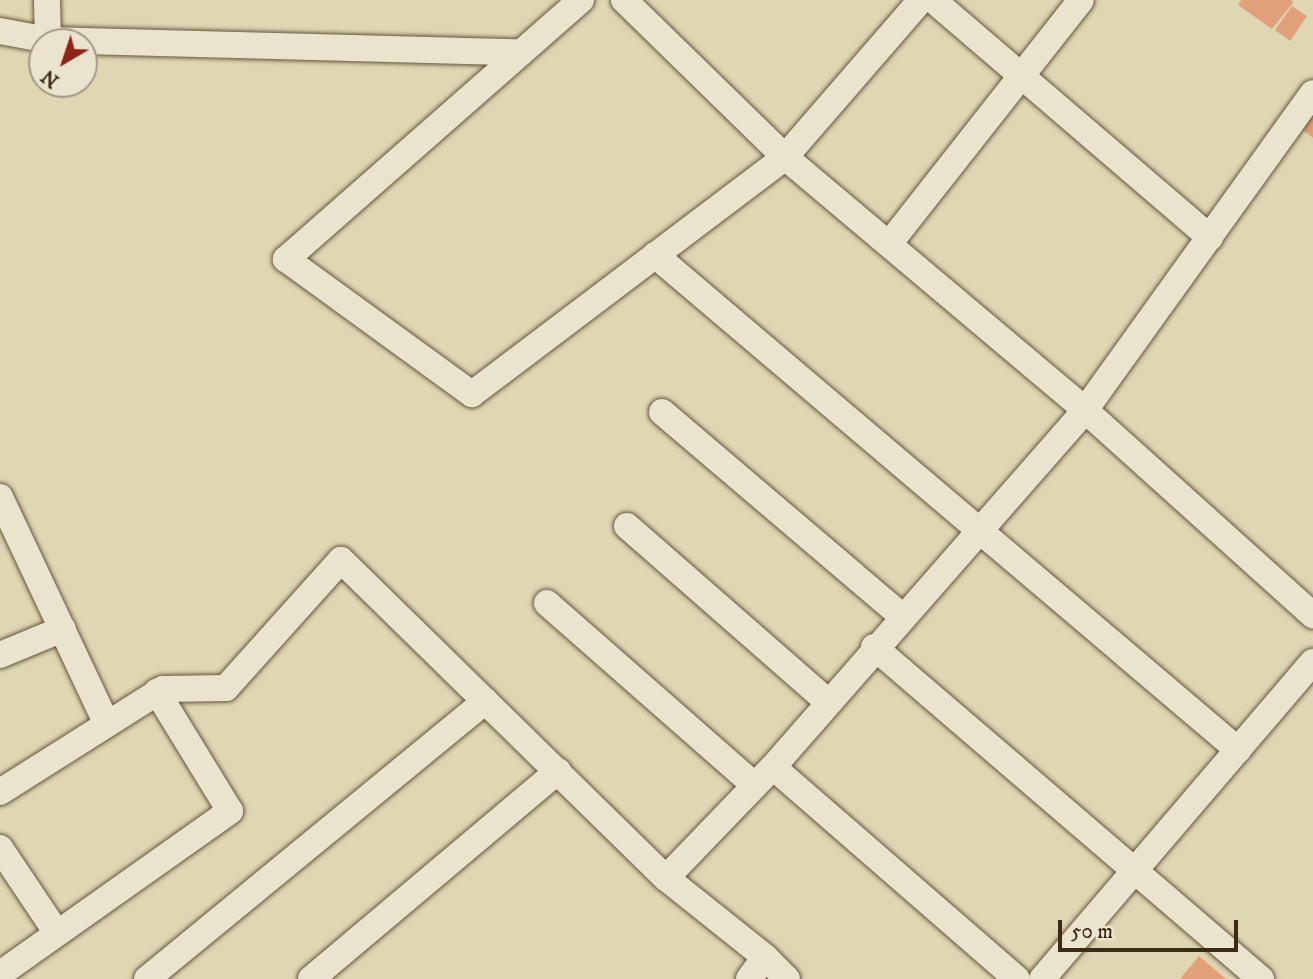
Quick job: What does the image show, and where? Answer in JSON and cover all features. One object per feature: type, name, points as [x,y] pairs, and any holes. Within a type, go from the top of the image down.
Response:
[{"type":"street","points":[[47,0],[48,28]]},
{"type":"street","points":[[581,0],[286,259],[472,394],[785,157],[921,0]]},
{"type":"street","points":[[624,0],[785,157],[1085,410],[1313,615]]},
{"type":"street","points":[[933,0],[1210,237]]},
{"type":"street","points":[[889,244],[1082,0]]},
{"type":"street","points":[[0,31],[28,36]]},
{"type":"street","points":[[98,41],[521,52]]},
{"type":"street","points":[[667,878],[773,766],[826,700],[1085,410],[1313,93]]},
{"type":"street","points":[[655,255],[1238,750]]},
{"type":"street","points":[[662,412],[902,616]]},
{"type":"street","points":[[0,497],[9,540],[63,629],[107,724]]},
{"type":"street","points":[[627,526],[826,700]]},
{"type":"street","points":[[0,792],[158,692],[226,688],[341,560],[667,878],[765,957],[787,979]]},
{"type":"street","points":[[547,603],[754,785]]},
{"type":"street","points":[[0,655],[63,629]]},
{"type":"street","points":[[874,647],[1132,873],[1261,979]]},
{"type":"street","points":[[1042,979],[1313,662]]},
{"type":"street","points":[[0,974],[230,811],[158,692]]},
{"type":"street","points":[[147,979],[485,701]]},
{"type":"street","points":[[773,766],[1017,979]]},
{"type":"street","points":[[311,979],[558,771]]},
{"type":"street","points":[[0,848],[57,933]]},
{"type":"street","points":[[749,979],[765,957]]},
{"type":"building","points":[[1241,0],[1292,0],[1293,3],[1272,29],[1238,5]]},
{"type":"building","points":[[1292,6],[1307,16],[1290,41],[1275,30]]},
{"type":"building","points":[[1313,110],[1313,138],[1299,127]]},
{"type":"building","points":[[1199,956],[1226,979],[1180,979]]}]
